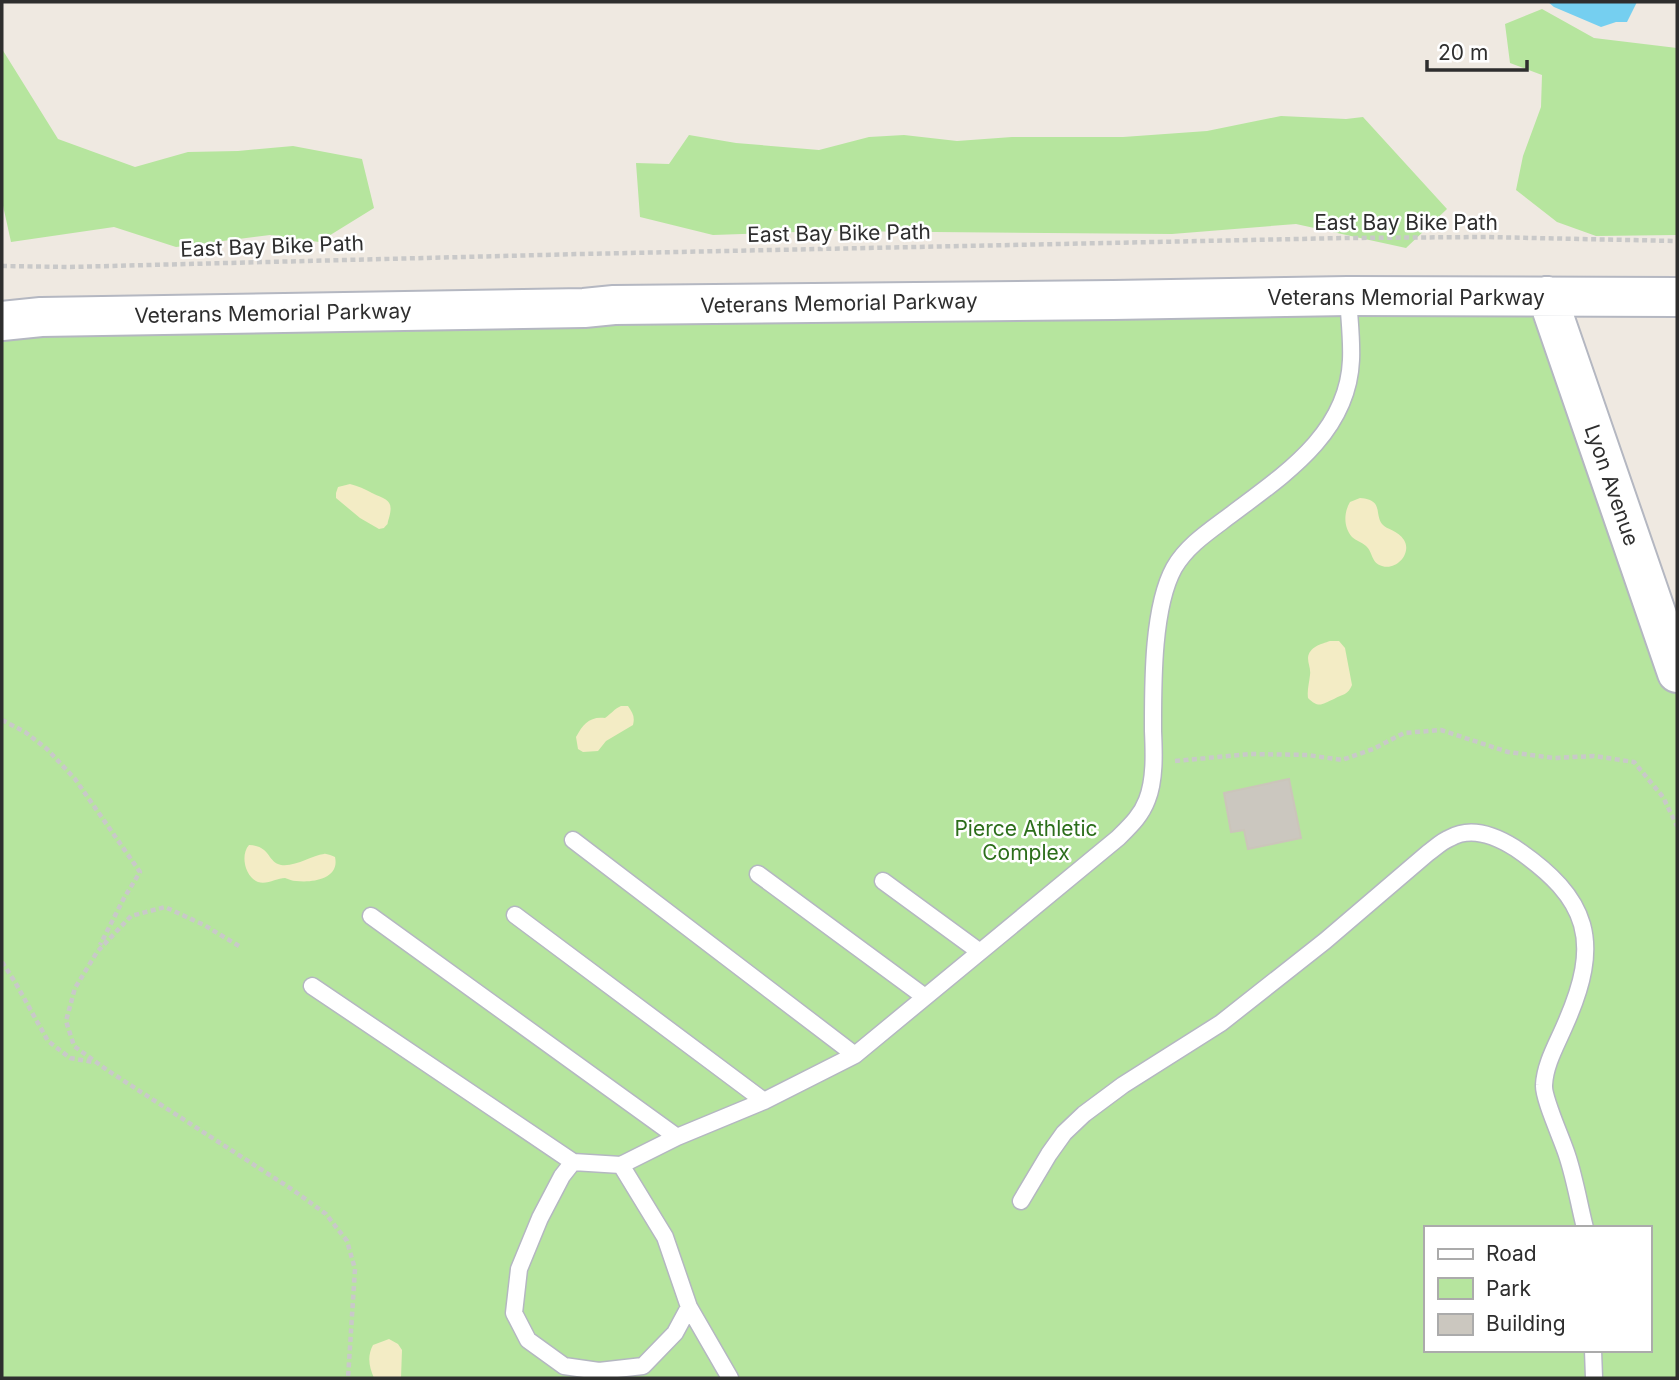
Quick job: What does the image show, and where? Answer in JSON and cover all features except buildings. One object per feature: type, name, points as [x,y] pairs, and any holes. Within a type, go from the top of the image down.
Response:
[{"type":"main road","name":"Veterans Memorial Parkway","points":[[2,321],[54,317],[614,305],[1348,296],[1677,297]]},
{"type":"main road","name":"Lyon Avenue","points":[[1547,296],[1677,673]]},
{"type":"lane","points":[[312,986],[573,1162],[621,1165],[677,1137],[764,1101],[855,1055],[1118,838],[1136,820],[1148,799],[1154,764],[1153,688],[1156,649],[1160,612],[1173,569],[1198,540],[1292,467],[1328,429],[1340,408],[1351,360],[1348,296]]},
{"type":"lane","points":[[1021,1202],[1064,1133],[1102,1099],[1221,1023],[1302,960],[1428,853],[1449,838],[1471,832],[1496,838],[1532,860],[1560,885],[1584,928],[1586,953],[1581,984],[1550,1060],[1543,1088],[1568,1157],[1585,1226]]},
{"type":"lane","points":[[573,841],[855,1055]]},
{"type":"lane","points":[[758,874],[925,997]]},
{"type":"lane","points":[[883,881],[980,952]]},
{"type":"lane","points":[[515,915],[764,1101]]},
{"type":"lane","points":[[371,916],[677,1137]]},
{"type":"lane","points":[[573,1162],[562,1176],[540,1218],[519,1269],[514,1314],[528,1339],[564,1372],[643,1366],[675,1333],[689,1307]]},
{"type":"lane","points":[[621,1165],[665,1237],[689,1307],[730,1378]]},
{"type":"lane","points":[[1593,1352],[1594,1378]]},
{"type":"path","name":"East Bay Bike Path","points":[[2,266],[69,267],[1345,238],[1486,237],[1677,241]]},
{"type":"path","points":[[2,719],[47,749],[75,779],[140,872],[75,988],[66,1021],[74,1046],[326,1214],[347,1241],[355,1269],[348,1378]]},
{"type":"path","points":[[1154,764],[1250,754],[1308,755],[1342,760],[1373,749],[1404,733],[1441,730],[1507,752],[1554,758],[1594,756],[1634,762],[1663,797],[1677,826]]},
{"type":"path","points":[[97,952],[131,916],[165,907],[204,925],[239,946]]},
{"type":"path","points":[[2,962],[48,1041],[70,1058],[97,1063]]},
{"type":"green space","points":[[1542,9],[1594,38],[1677,48],[1677,235],[1596,236],[1557,222],[1516,190],[1523,156],[1541,107],[1542,75],[1510,63],[1505,24]]},
{"type":"green space","points":[[2,49],[58,139],[135,167],[188,152],[293,146],[362,159],[374,208],[319,242],[270,235],[176,247],[114,227],[11,242],[2,201]]},
{"type":"green space","points":[[1281,116],[1346,119],[1363,117],[1447,209],[1406,248],[1296,224],[1172,234],[824,231],[713,235],[640,217],[636,163],[669,164],[689,135],[736,143],[819,150],[869,137],[904,135],[957,141],[1012,137],[1123,137],[1207,131]]},
{"type":"green space","name":"Pierce Athletic Complex","points":[[1538,296],[1677,644],[1677,1378],[2,1378],[2,326]]},
{"type":"sand","points":[[350,484],[388,501],[391,507],[388,524],[384,528],[379,529],[360,518],[336,498],[338,487]]},
{"type":"sand","points":[[1360,498],[1372,501],[1382,524],[1404,540],[1405,555],[1393,566],[1378,565],[1366,546],[1349,533],[1345,520],[1347,510],[1350,502]]},
{"type":"sand","points":[[1330,641],[1339,641],[1345,648],[1352,685],[1345,694],[1318,704],[1308,698],[1308,658],[1313,649]]},
{"type":"sand","points":[[621,706],[630,708],[634,717],[633,725],[606,741],[598,751],[583,752],[578,749],[576,737],[584,725],[595,718],[605,718]]},
{"type":"sand","points":[[249,845],[261,848],[273,861],[281,865],[325,854],[335,857],[335,864],[329,875],[317,880],[295,881],[285,878],[258,882],[250,876],[245,865],[246,849]]},
{"type":"sand","points":[[389,1339],[402,1350],[401,1378],[374,1378],[369,1362],[371,1349],[373,1345]]},
{"type":"water","points":[[1548,2],[1637,2],[1627,22],[1601,27]]}]
